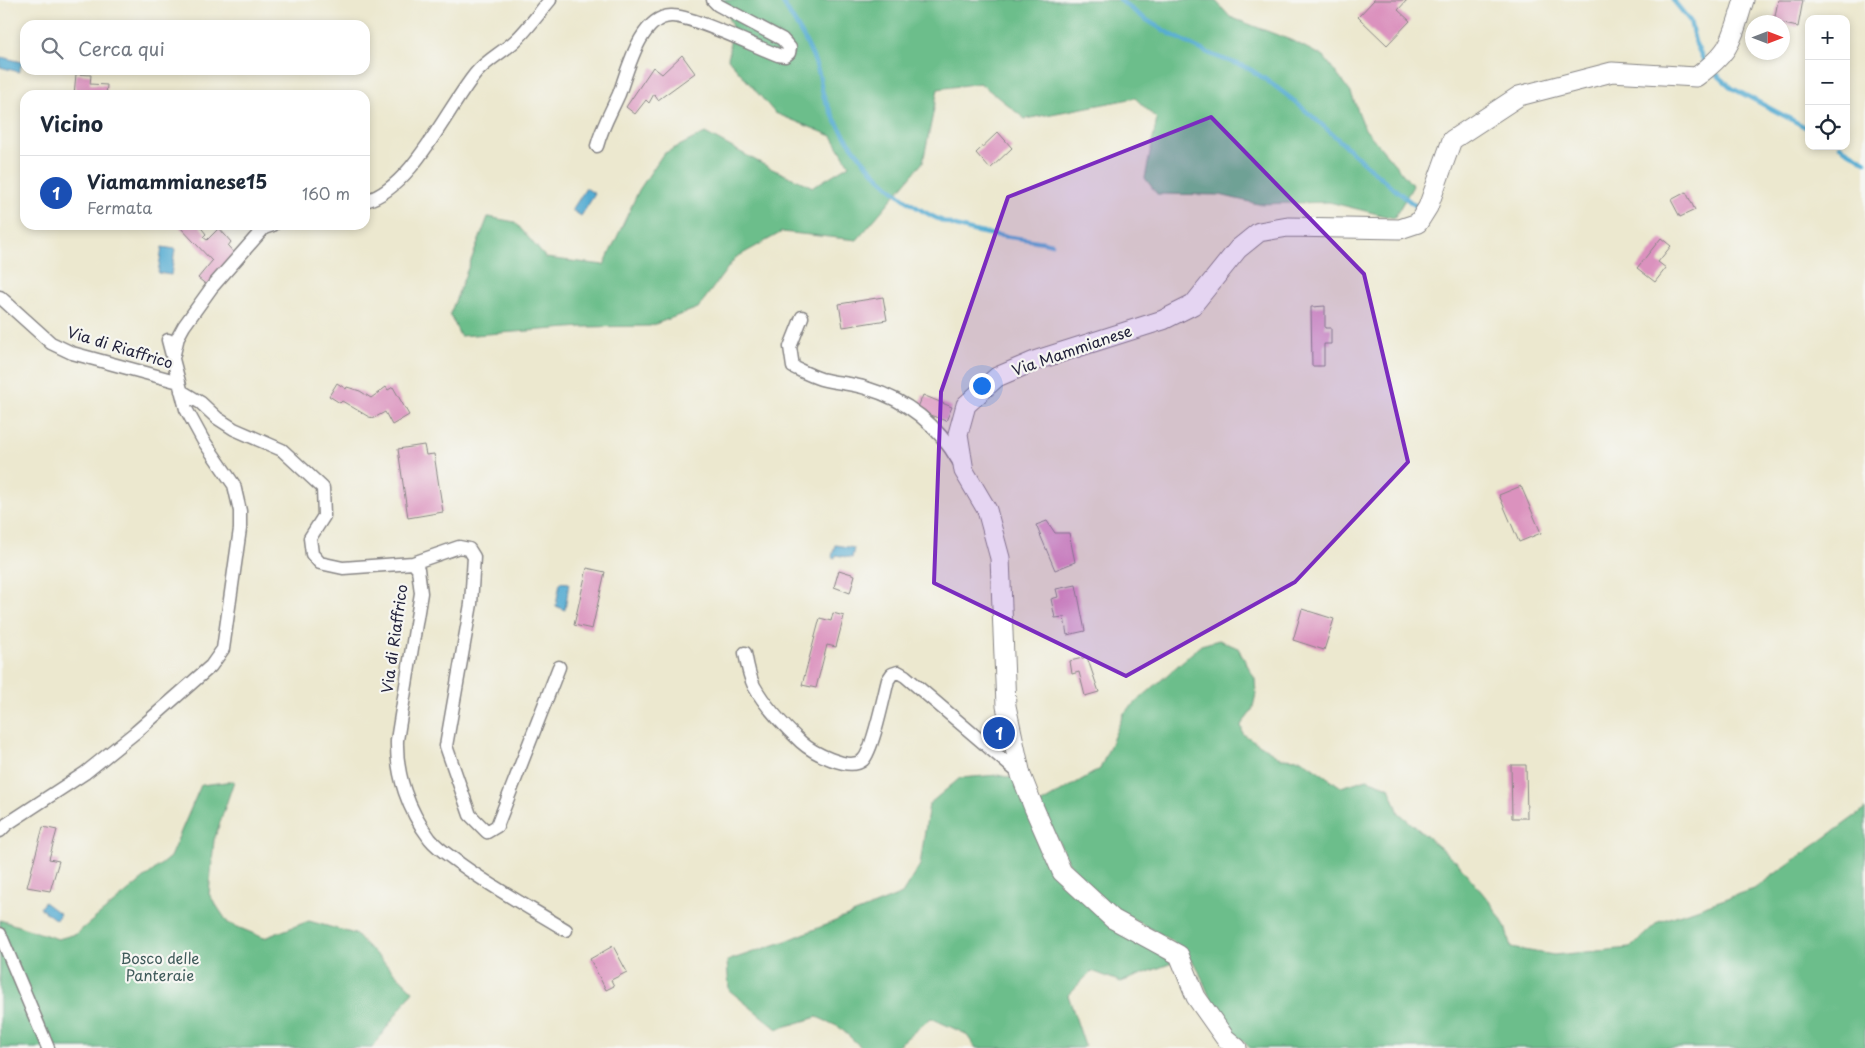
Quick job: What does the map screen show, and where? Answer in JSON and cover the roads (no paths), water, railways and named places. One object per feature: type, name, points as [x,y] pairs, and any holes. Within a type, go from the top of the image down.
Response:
[{"type":"main road","name":"Via Mammianese","points":[[1237,1048],[1225,1038],[1196,997],[1179,955],[1113,919],[1062,872],[1021,775],[1006,706],[1000,558],[987,510],[964,471],[958,434],[966,405],[997,377],[1037,360],[1163,320],[1193,305],[1238,249],[1258,232],[1288,227],[1400,229],[1418,223],[1428,207],[1452,140],[1519,96],[1536,90],[1612,72],[1696,77],[1717,61],[1730,44],[1744,0]]},
{"type":"street","points":[[370,200],[376,198],[397,181],[439,131],[477,72],[516,40],[550,0]]},
{"type":"street","points":[[597,146],[601,129],[618,95],[639,41],[647,29],[661,18],[681,17],[778,55],[785,56],[789,53],[788,43],[782,38],[718,5],[713,0]]},
{"type":"street","points":[[173,358],[178,337],[212,287],[262,230]]},
{"type":"street","name":"Via di Riaffrico","points":[[0,298],[51,343],[72,353],[180,387],[201,402],[217,418],[234,429],[282,450],[323,488],[324,516],[310,538],[312,554],[320,563],[343,568],[413,563],[418,569],[421,593],[397,740],[396,763],[411,806],[430,839],[440,848],[472,872],[566,930]]},
{"type":"street","points":[[802,317],[790,346],[793,367],[820,378],[865,387],[895,399],[928,420],[947,440],[964,471]]},
{"type":"street","points":[[168,340],[180,387]]},
{"type":"street","name":"Via di Riaffrico","points":[[0,831],[14,818],[85,773],[136,732],[211,666],[224,649],[240,529],[240,511],[234,485],[203,440],[186,409],[180,387]]},
{"type":"street","points":[[413,563],[460,547],[469,549],[474,557],[471,604],[446,746],[470,815],[487,832],[497,826],[559,667]]},
{"type":"street","points":[[745,653],[754,685],[771,709],[802,743],[842,764],[854,764],[863,760],[870,749],[888,680],[892,674],[898,672],[1021,775]]},
{"type":"street","points":[[0,934],[48,1048]]},
{"type":"water","points":[[1,57],[20,62],[19,72],[0,67]]},
{"type":"water","points":[[586,188],[595,194],[581,216],[572,210]]},
{"type":"water","points":[[162,247],[175,249],[171,275],[158,273]]},
{"type":"water","points":[[835,545],[854,548],[852,558],[836,555],[835,558],[832,557]]},
{"type":"water","points":[[560,582],[569,583],[565,610],[556,606]]},
{"type":"water","points":[[44,902],[60,914],[56,920],[40,908]]},
{"type":"waterway","points":[[781,0],[811,52],[825,100],[836,121],[849,142],[882,180],[921,210],[943,221],[977,232],[1052,244]]},
{"type":"waterway","points":[[1120,0],[1142,17],[1165,31],[1215,56],[1247,68],[1273,85],[1315,118],[1374,172],[1416,206]]},
{"type":"waterway","points":[[1673,0],[1690,21],[1695,42],[1705,63]]},
{"type":"waterway","points":[[1712,70],[1732,88],[1805,127]]},
{"type":"waterway","points":[[1847,150],[1865,161]]},
{"type":"place","name":"Viamammianese15","points":[[999,733]]},
{"type":"park label","name":"Bosco delle Panteraie","points":[[160,968]]}]
